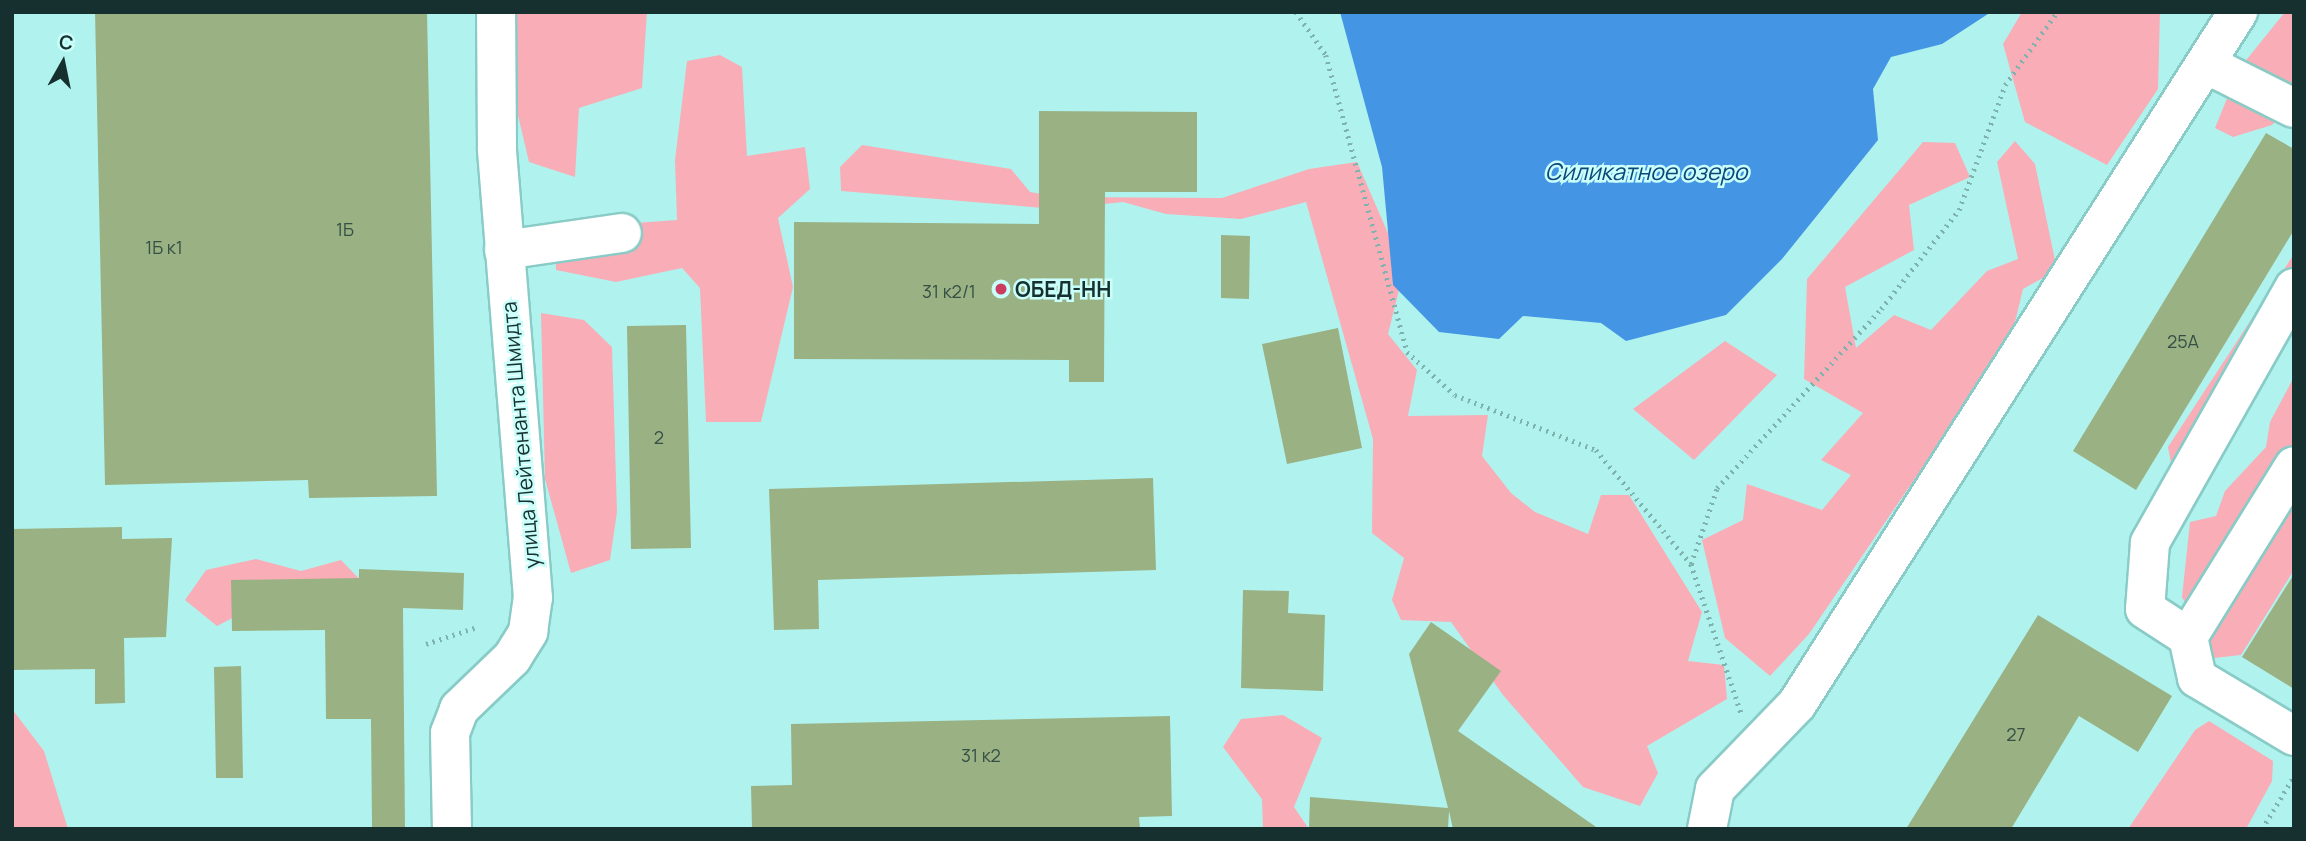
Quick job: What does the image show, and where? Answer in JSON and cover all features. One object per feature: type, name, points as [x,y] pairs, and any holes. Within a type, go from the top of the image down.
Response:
[{"type":"street","name":"улица Лейтенанта Шмидта","points":[[452,829],[450,733],[459,709],[512,657],[528,632],[533,598],[505,250],[496,12]]},
{"type":"street","points":[[1707,829],[1715,789],[1751,745],[1797,704],[2238,12]]},
{"type":"street","points":[[2206,64],[2294,108]]},
{"type":"street","points":[[505,250],[622,233]]},
{"type":"street","points":[[2188,637],[2145,609],[2150,543],[2294,288]]},
{"type":"street","points":[[2294,466],[2188,637],[2197,678],[2294,736]]},
{"type":"path","points":[[1296,12],[1326,55],[1407,352],[1455,395],[1521,415],[1596,450],[1691,565],[1751,745]]},
{"type":"path","points":[[1691,565],[1717,488],[1881,309],[1959,210],[2005,85],[2057,12]]},
{"type":"path","points":[[426,644],[474,628]]},
{"type":"path","points":[[2262,829],[2294,776]]},
{"type":"shaded area","points":[[506,12],[647,12],[642,88],[579,108],[575,177],[529,162],[504,56]]},
{"type":"shaded area","points":[[2022,12],[2160,12],[2158,89],[2107,165],[2025,122],[2003,44]]},
{"type":"shaded area","points":[[2285,12],[2294,12],[2294,103],[2272,125],[2233,137],[2215,128],[2239,69]]},
{"type":"shaded area","points":[[720,55],[742,67],[747,156],[805,147],[810,189],[778,218],[793,287],[761,422],[706,422],[700,288],[682,268],[616,282],[556,270],[555,229],[677,220],[675,160],[687,61]]},
{"type":"shaded area","points":[[2015,141],[2035,164],[2057,270],[2023,289],[2015,322],[1950,427],[1809,634],[1770,676],[1725,638],[1702,540],[1743,520],[1747,484],[1822,510],[1851,475],[1821,460],[1863,413],[1804,379],[1807,279],[1923,142],[1955,143],[1970,177],[1909,205],[1914,250],[1845,287],[1856,348],[1894,315],[1931,330],[1987,271],[2018,259],[1997,162]]},
{"type":"shaded area","points":[[862,145],[1011,169],[1030,192],[1058,197],[1222,198],[1309,169],[1357,162],[1404,270],[1388,334],[1417,370],[1408,416],[1488,415],[1482,456],[1511,493],[1535,512],[1588,534],[1601,495],[1629,495],[1702,612],[1688,661],[1724,665],[1727,699],[1647,746],[1658,773],[1640,806],[1583,787],[1503,695],[1451,622],[1401,620],[1392,600],[1404,558],[1372,533],[1373,439],[1306,202],[1241,219],[1166,214],[1123,202],[1056,209],[841,191],[840,167]]},
{"type":"shaded area","points":[[2294,254],[2294,317],[2172,468],[2168,447]]},
{"type":"shaded area","points":[[541,313],[584,320],[612,347],[617,512],[610,560],[571,573],[545,479]]},
{"type":"shaded area","points":[[1725,341],[1777,375],[1694,460],[1633,409]]},
{"type":"shaded area","points":[[2294,377],[2294,570],[2241,655],[2214,658],[2182,597],[2190,522],[2216,516],[2225,491],[2266,447],[2270,422]]},
{"type":"shaded area","points":[[256,559],[301,571],[341,560],[369,589],[258,605],[217,626],[185,600],[206,570]]},
{"type":"shaded area","points":[[12,709],[44,751],[68,829],[12,829]]},
{"type":"shaded area","points":[[1283,715],[1322,738],[1294,807],[1309,829],[1263,829],[1262,799],[1223,747],[1241,719]]},
{"type":"shaded area","points":[[2209,721],[2273,761],[2272,781],[2246,829],[2128,829],[2195,730]]},
{"type":"water","name":"Силикатное озеро","points":[[1340,12],[1991,12],[1942,44],[1891,57],[1873,89],[1878,140],[1782,259],[1726,315],[1626,341],[1601,323],[1523,316],[1499,339],[1439,332],[1393,285],[1382,167]]},
{"type":"building","points":[[95,12],[427,12],[437,496],[309,498],[308,480],[105,485]]},
{"type":"building","points":[[1039,111],[1197,112],[1197,192],[1105,192],[1104,382],[1069,382],[1069,360],[794,359],[794,222],[1039,224]]},
{"type":"building","points":[[2266,133],[2294,149],[2294,230],[2136,490],[2073,451]]},
{"type":"building","points":[[1221,235],[1250,236],[1249,299],[1221,298]]},
{"type":"building","points":[[686,325],[691,548],[631,549],[627,326]]},
{"type":"building","points":[[1338,328],[1362,448],[1287,464],[1262,344]]},
{"type":"building","points":[[1153,478],[1156,570],[818,580],[819,629],[774,630],[769,489]]},
{"type":"building","points":[[122,527],[122,539],[172,538],[166,637],[124,638],[125,703],[95,704],[95,669],[12,670],[12,529]]},
{"type":"building","points":[[359,569],[464,573],[463,610],[403,608],[405,829],[372,829],[371,719],[326,719],[325,630],[232,631],[231,580],[359,578]]},
{"type":"building","points":[[2294,574],[2294,689],[2242,657]]},
{"type":"building","points":[[1243,590],[1289,591],[1288,613],[1325,615],[1323,691],[1241,688]]},
{"type":"building","points":[[2038,615],[2172,696],[2138,752],[2079,716],[2011,829],[1906,829]]},
{"type":"building","points":[[1431,622],[1501,671],[1458,731],[1599,829],[1453,829],[1449,811],[1448,829],[1309,829],[1310,797],[1448,808],[1409,654]]},
{"type":"building","points":[[241,666],[243,778],[216,778],[214,667]]},
{"type":"building","points":[[1170,716],[1172,816],[1139,817],[1140,829],[752,829],[751,786],[792,785],[791,724]]},
{"type":"place","name":"ОБЕД-НН","points":[[1001,289]]}]
